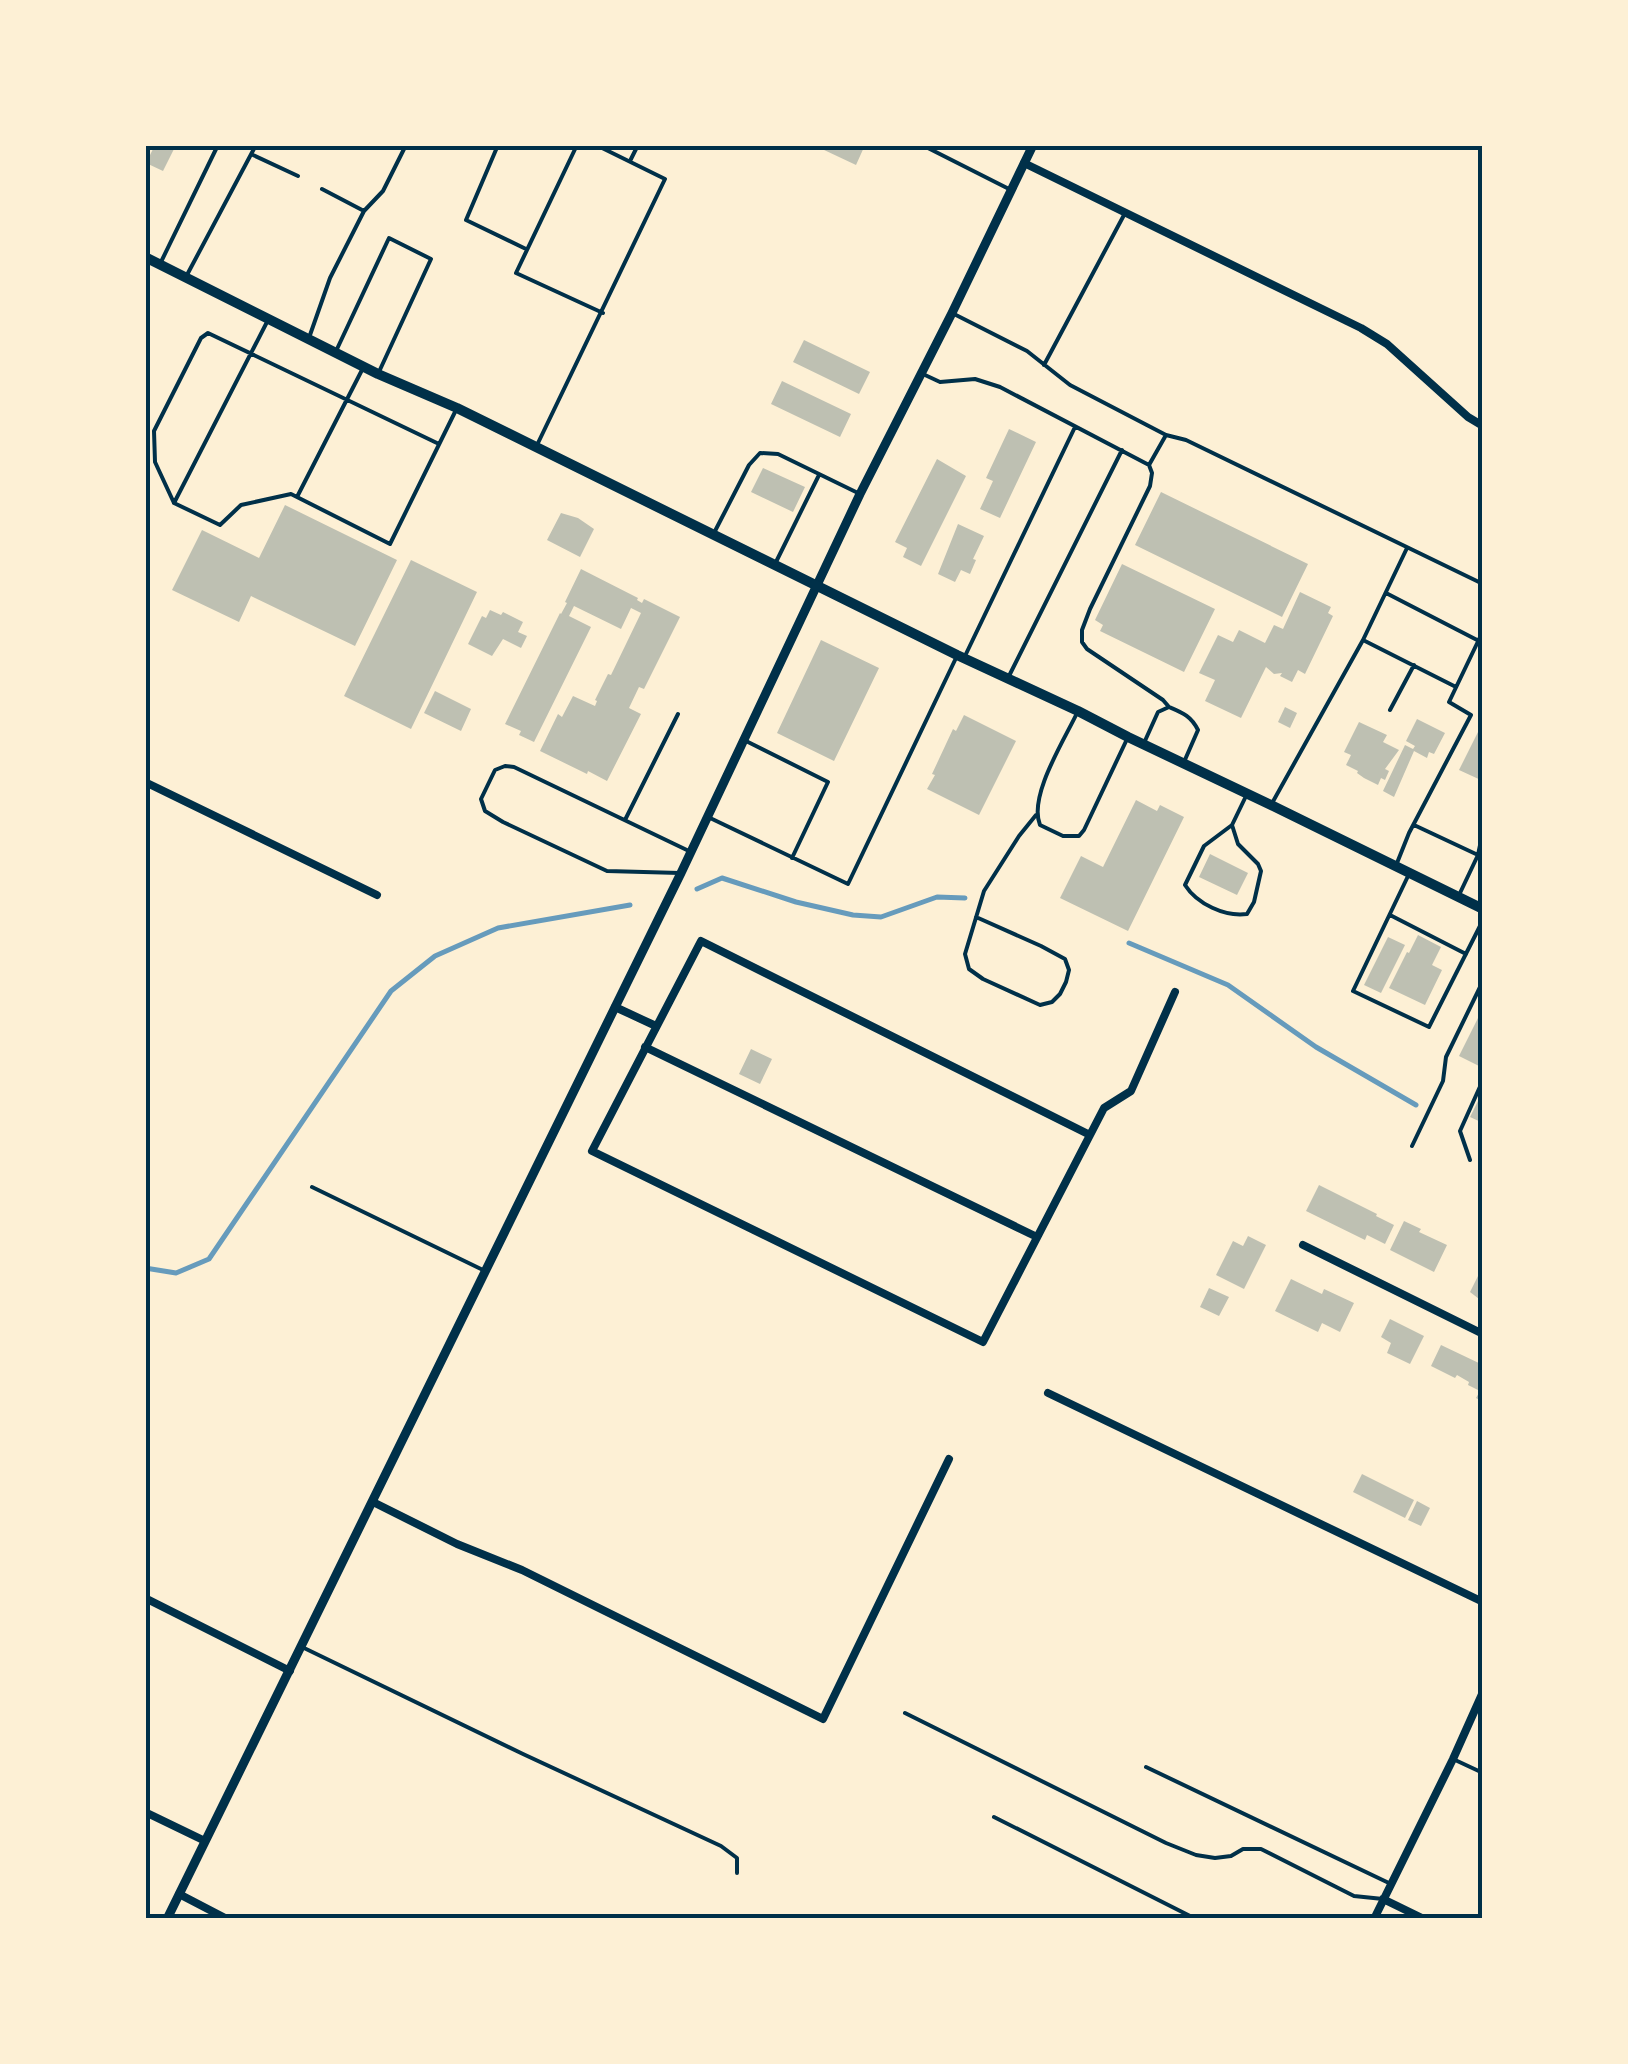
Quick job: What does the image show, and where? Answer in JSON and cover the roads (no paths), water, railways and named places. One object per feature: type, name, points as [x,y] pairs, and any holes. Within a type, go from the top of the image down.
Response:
[{"type":"main road","points":[[145,257],[378,374],[457,408],[1483,909]]},
{"type":"street","points":[[167,1919],[681,873],[860,494],[1033,145]]},
{"type":"street","points":[[1024,163],[1361,328],[1386,344],[1483,426]]},
{"type":"street","points":[[145,782],[377,895]]},
{"type":"street","points":[[1088,1134],[701,941],[592,1150],[983,1342],[1088,1134],[1104,1108],[1131,1090],[1175,992]]},
{"type":"street","points":[[615,1007],[656,1026]]},
{"type":"street","points":[[646,1047],[1036,1237]]},
{"type":"street","points":[[1303,1245],[1483,1334]]},
{"type":"street","points":[[1048,1392],[1483,1602]]},
{"type":"street","points":[[373,1502],[457,1544],[522,1570],[823,1719],[949,1459]]},
{"type":"street","points":[[145,1598],[290,1671]]},
{"type":"street","points":[[1374,1919],[1483,1692]]},
{"type":"street","points":[[145,1812],[205,1841]]},
{"type":"street","points":[[179,1894],[228,1919]]},
{"type":"street","points":[[1384,1899],[1424,1919]]},
{"type":"lane","points":[[160,264],[218,145]]},
{"type":"lane","points":[[186,277],[256,145]]},
{"type":"lane","points":[[308,339],[330,278],[364,212],[384,190],[406,145]]},
{"type":"lane","points":[[498,145],[466,220],[526,249]]},
{"type":"lane","points":[[577,145],[516,274],[602,313]]},
{"type":"lane","points":[[536,447],[666,179],[596,145]]},
{"type":"lane","points":[[630,160],[638,145]]},
{"type":"lane","points":[[922,145],[1011,190]]},
{"type":"lane","points":[[251,154],[298,176]]},
{"type":"lane","points":[[322,188],[364,212]]},
{"type":"lane","points":[[1044,365],[1125,212]]},
{"type":"lane","points":[[336,353],[389,238],[431,259],[378,374]]},
{"type":"lane","points":[[952,312],[1027,351],[1070,385],[1166,435],[1186,440],[1483,584]]},
{"type":"lane","points":[[174,504],[268,320]]},
{"type":"lane","points":[[440,444],[208,334],[201,338],[154,430],[156,462],[174,504],[220,525],[241,505],[290,494],[390,544],[440,444],[457,408]]},
{"type":"lane","points":[[296,497],[364,366]]},
{"type":"lane","points":[[922,373],[940,382],[975,379],[1000,387],[1149,465],[1150,486],[1090,609],[1082,642],[1169,707],[1192,718],[1198,730],[1184,762]]},
{"type":"lane","points":[[708,817],[848,884],[1075,426]]},
{"type":"lane","points":[[1149,465],[1166,435]]},
{"type":"lane","points":[[1008,678],[1122,450]]},
{"type":"lane","points":[[714,533],[749,465],[760,453],[778,454],[860,494]]},
{"type":"lane","points":[[775,564],[819,475]]},
{"type":"lane","points":[[1271,805],[1363,640],[1407,547]]},
{"type":"lane","points":[[1386,593],[1478,640]]},
{"type":"lane","points":[[1395,867],[1413,824],[1471,714],[1449,702],[1483,631]]},
{"type":"lane","points":[[1363,640],[1456,687]]},
{"type":"lane","points":[[1390,710],[1414,666]]},
{"type":"lane","points":[[1143,744],[1158,712],[1169,707]]},
{"type":"lane","points":[[976,917],[1065,959],[1069,970],[1066,982],[1052,1002],[1040,1005],[984,979],[969,969],[965,954],[976,917],[984,892],[1018,836],[1036,815],[1042,788],[1078,711]]},
{"type":"lane","points":[[625,820],[678,714]]},
{"type":"lane","points":[[1036,815],[1040,825],[1063,836],[1079,836],[1128,738]]},
{"type":"lane","points":[[744,740],[828,782],[792,858]]},
{"type":"lane","points":[[681,873],[607,871],[503,822],[485,811],[480,800],[495,770],[514,767],[691,852]]},
{"type":"lane","points":[[1232,826],[1238,844],[1261,871],[1254,902],[1247,914],[1236,916],[1192,897],[1185,885],[1204,846],[1232,826],[1248,794]]},
{"type":"lane","points":[[1413,824],[1478,855]]},
{"type":"lane","points":[[1458,897],[1482,846],[1483,832]]},
{"type":"lane","points":[[1410,874],[1353,991],[1429,1028],[1483,920]]},
{"type":"lane","points":[[1390,915],[1466,954]]},
{"type":"lane","points":[[1412,1146],[1443,1081],[1446,1057],[1483,981]]},
{"type":"lane","points":[[1470,1160],[1460,1131],[1483,1080]]},
{"type":"lane","points":[[312,1187],[486,1271]]},
{"type":"lane","points":[[302,1647],[721,1846],[737,1858],[737,1873]]},
{"type":"lane","points":[[905,1712],[1196,1855],[1215,1858],[1231,1856],[1242,1849],[1260,1849],[1354,1896],[1384,1899]]},
{"type":"lane","points":[[1453,1759],[1483,1774]]},
{"type":"lane","points":[[1146,1767],[1391,1884]]},
{"type":"lane","points":[[994,1817],[1196,1919]]},
{"type":"waterway","points":[[697,889],[722,878],[796,902],[881,917],[937,897],[965,898]]},
{"type":"waterway","points":[[145,1268],[176,1273],[209,1259],[391,991],[435,956],[498,928],[630,905]]},
{"type":"waterway","points":[[1129,943],[1228,985],[1316,1047],[1416,1105]]}]
